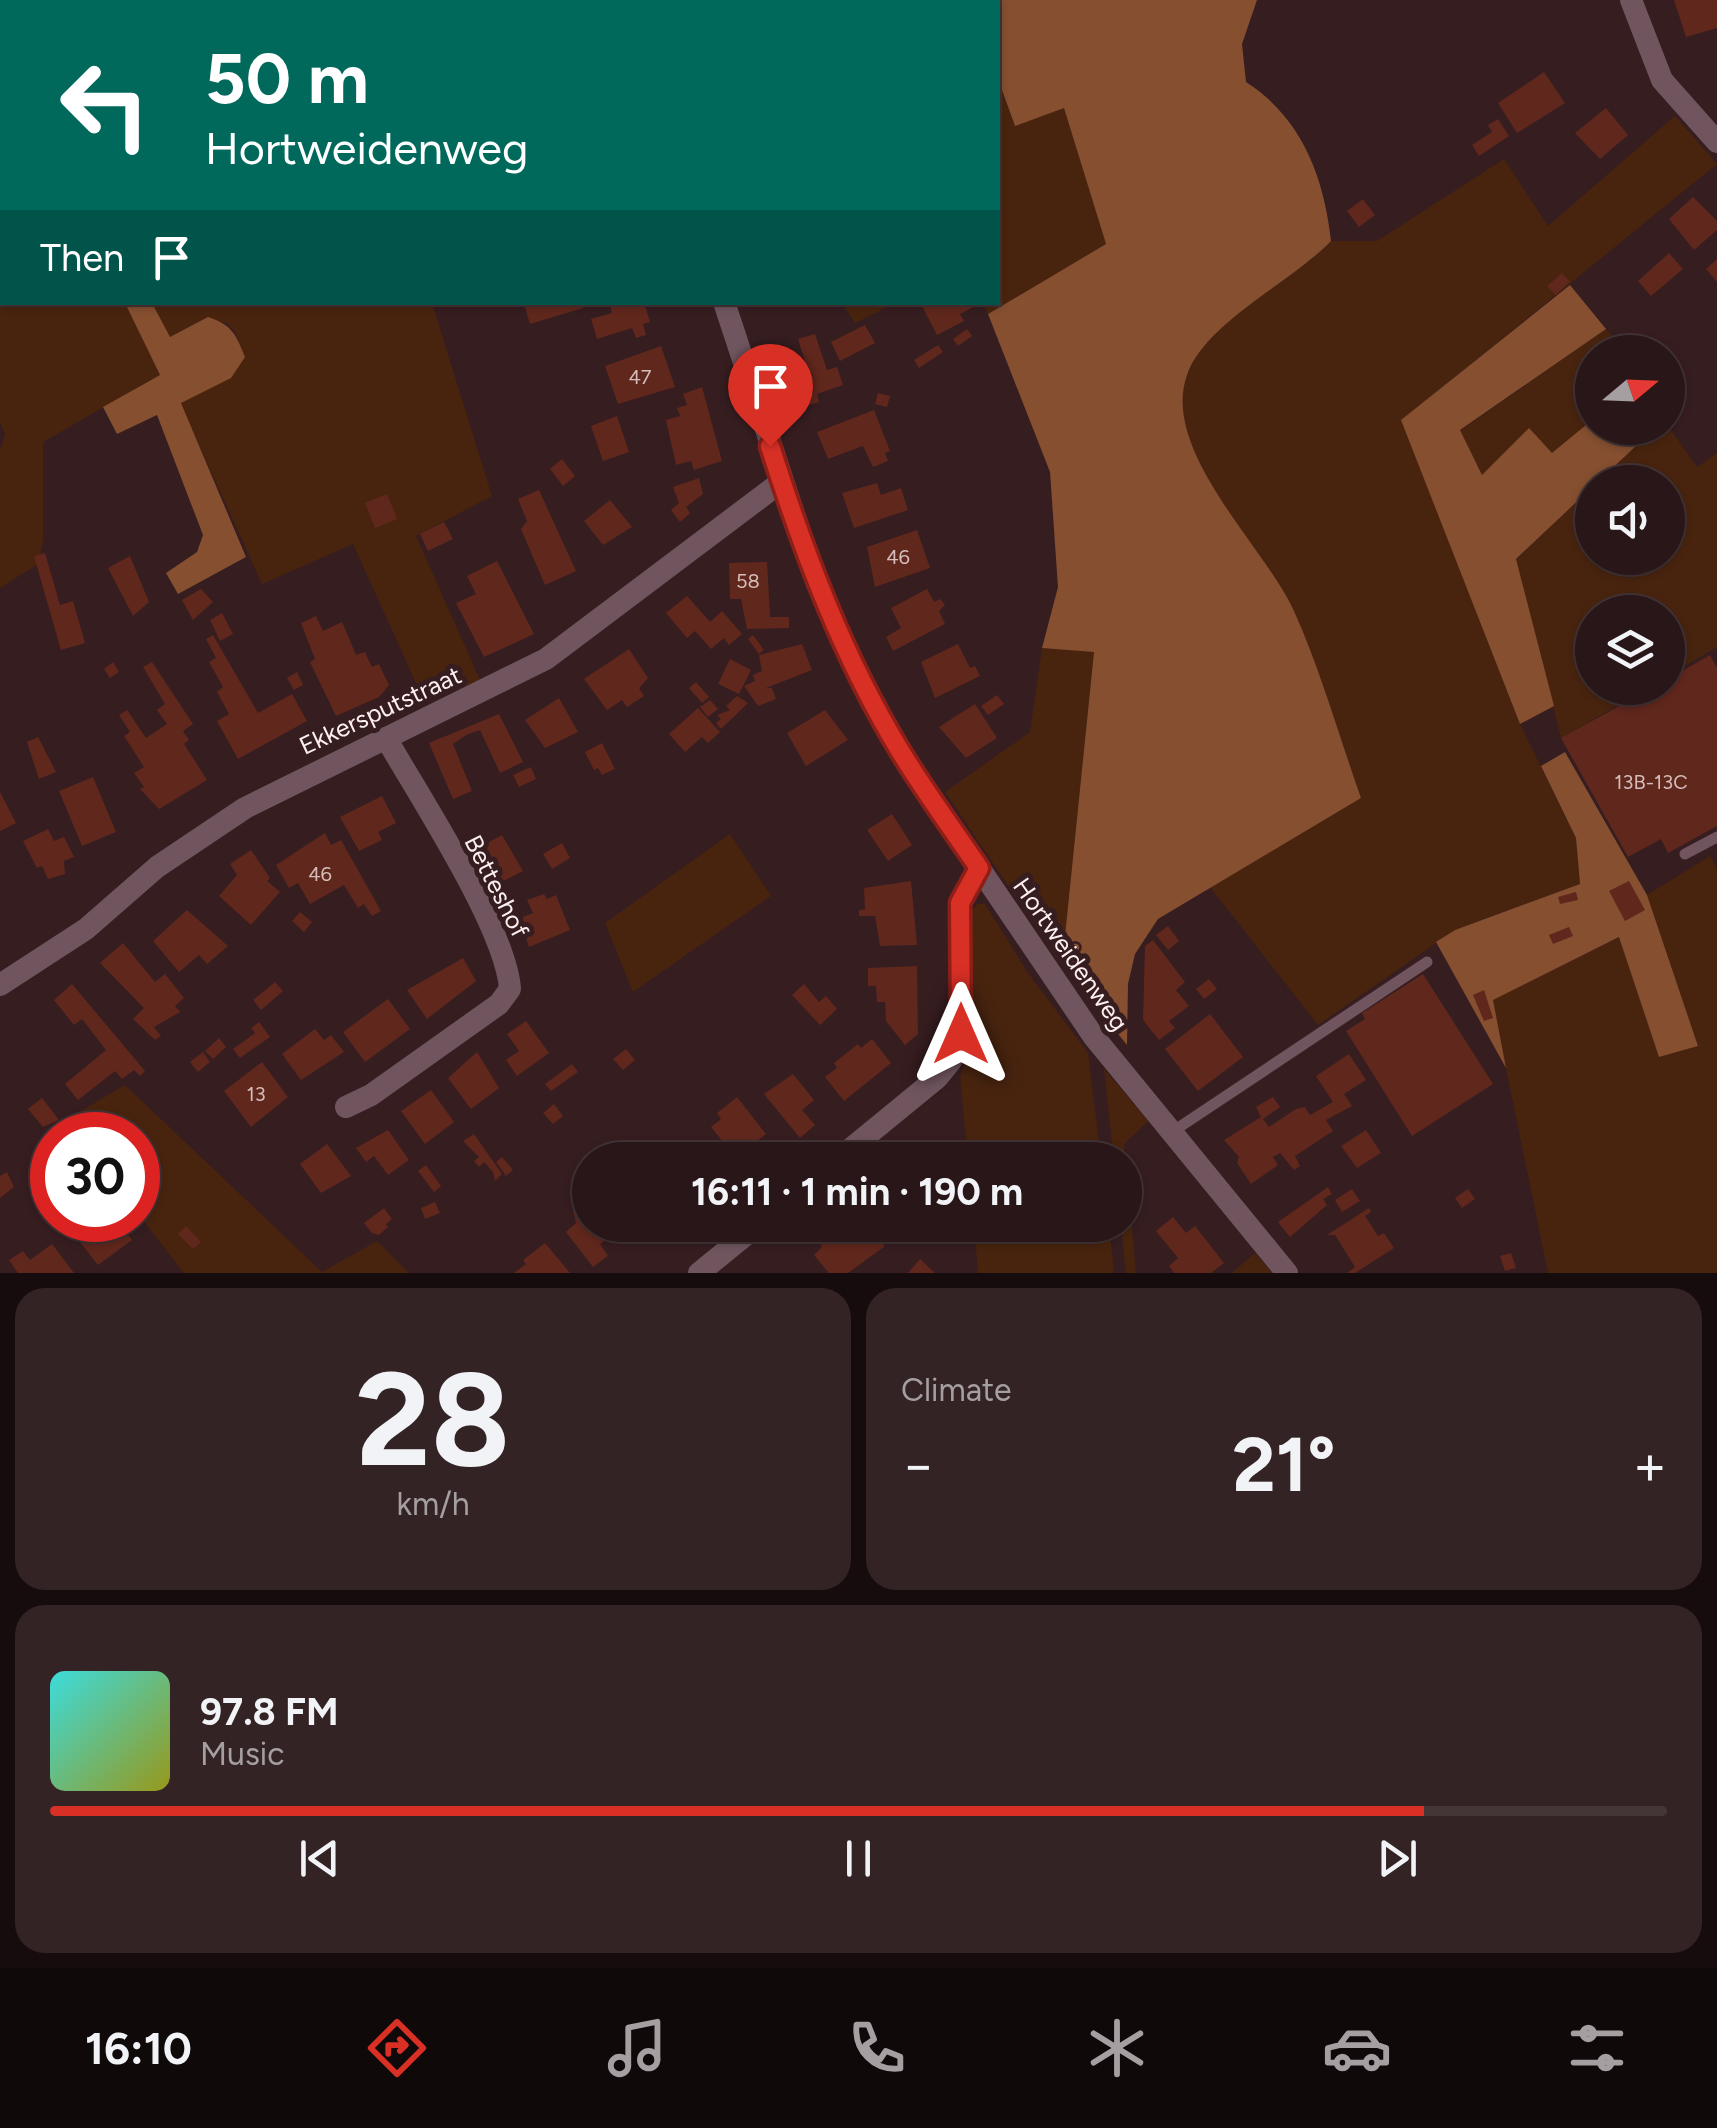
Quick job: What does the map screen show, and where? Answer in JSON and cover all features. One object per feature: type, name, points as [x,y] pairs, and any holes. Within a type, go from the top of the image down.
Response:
[{"type":"street","points":[[1631,0],[1662,80],[1717,142]]},
{"type":"street","name":"Hortweidenweg","points":[[725,305],[817,584],[853,664],[902,754],[1094,1037],[1169,1134],[1287,1273]]},
{"type":"street","name":"Ekkersputstraat","points":[[0,986],[86,930],[200,835],[305,775],[546,659],[781,482]]},
{"type":"street","name":"Betteshof","points":[[346,1107],[371,1096],[499,1004],[510,989],[509,971],[486,918],[386,738]]},
{"type":"street","points":[[859,1142],[937,1078],[956,1051],[961,1034],[960,903],[979,868]]},
{"type":"street","points":[[699,1273],[737,1242]]},
{"type":"lane","points":[[1685,854],[1717,837]]},
{"type":"lane","points":[[1169,1134],[1427,962]]},
{"type":"shaded area","points":[[1000,0],[1257,0],[1242,44],[1246,82],[1282,113],[1307,151],[1323,194],[1331,241],[1212,338],[1187,375],[1183,404],[1188,435],[1202,466],[1294,611],[1361,798],[1158,919],[1135,954],[1128,984],[1127,1045],[1062,965],[1094,652],[1042,648],[1058,587],[1050,472],[988,314],[1106,244],[1064,108],[1015,126],[1000,85]]},
{"type":"shaded area","points":[[1000,85],[1015,126],[1064,107],[1106,244],[988,314],[983,305],[1000,305]]},
{"type":"shaded area","points":[[1675,116],[1717,164],[1402,420],[1520,724],[1576,838],[1580,884],[1455,930],[1318,1025],[1210,887],[1361,798],[1294,611],[1220,498],[1188,435],[1183,404],[1187,375],[1197,356],[1230,320],[1331,241],[1377,241],[1504,159],[1548,226]]},
{"type":"shaded area","points":[[1570,285],[1606,329],[1597,335],[1575,335],[1575,350],[1460,430],[1482,475],[1529,428],[1552,453],[1575,434],[1575,445],[1637,445],[1616,465],[1575,465],[1575,503],[1516,559],[1554,706],[1520,724],[1401,420]]},
{"type":"shaded area","points":[[0,305],[126,305],[160,375],[43,442],[43,541],[38,564],[0,588],[0,450],[5,434],[0,422]]},
{"type":"shaded area","points":[[126,305],[153,305],[170,337],[208,317],[223,323],[232,331],[245,357],[231,378],[181,403],[246,557],[178,594],[166,573],[197,552],[203,535],[157,415],[117,434],[103,407],[160,375]]},
{"type":"shaded area","points":[[153,305],[433,305],[492,496],[416,536],[480,680],[425,703],[353,544],[262,584],[180,403],[245,357],[235,332],[226,323],[169,337]]},
{"type":"shaded area","points":[[843,305],[891,305],[855,323]]},
{"type":"shaded area","points":[[1575,351],[1575,434],[1552,454],[1483,476],[1460,431]]},
{"type":"shaded area","points":[[1637,445],[1681,445],[1697,467],[1717,453],[1717,647],[1685,666],[1685,595],[1575,595],[1575,705],[1618,705],[1561,738],[1516,560],[1575,503],[1575,575],[1685,575],[1685,465],[1615,465]]},
{"type":"shaded area","points":[[1042,648],[1094,651],[1062,965],[945,792],[1030,732]]},
{"type":"shaded area","points":[[1565,752],[1647,895],[1698,1046],[1659,1057],[1619,937],[1493,1000],[1506,1068],[1436,942],[1455,930],[1580,884],[1576,838],[1541,766]]},
{"type":"shaded area","points":[[730,834],[771,896],[633,992],[605,923]]},
{"type":"shaded area","points":[[1710,856],[1717,869],[1717,1273],[1548,1273],[1492,1000],[1620,937],[1659,1057],[1698,1046],[1647,895]]},
{"type":"shaded area","points":[[985,904],[1028,973],[1088,1053],[1099,1142],[966,1142],[960,1076],[970,1050],[972,1020],[967,930],[971,910]]},
{"type":"shaded area","points":[[1104,1069],[1148,1121],[1126,1142],[1112,1142]]},
{"type":"shaded area","points":[[125,1085],[153,1112],[79,1112]]},
{"type":"shaded area","points":[[160,1118],[322,1272],[377,1241],[409,1273],[184,1273],[160,1242]]},
{"type":"shaded area","points":[[975,1242],[1111,1242],[1114,1273],[978,1273]]},
{"type":"shaded area","points":[[1123,1242],[1133,1242],[1136,1273],[1126,1273]]},
{"type":"shaded area","points":[[1255,1253],[1272,1273],[1232,1273]]},
{"type":"building","points":[[1674,0],[1717,0],[1717,28],[1686,37]]},
{"type":"building","points":[[1544,72],[1565,103],[1517,133],[1498,103]]},
{"type":"building","points":[[1606,108],[1628,135],[1600,159],[1575,133]]},
{"type":"building","points":[[1498,119],[1509,136],[1479,156],[1472,145],[1492,132],[1488,125]]},
{"type":"building","points":[[1693,197],[1717,221],[1717,230],[1694,250],[1669,219]]},
{"type":"building","points":[[1363,199],[1375,215],[1359,227],[1347,211]]},
{"type":"building","points":[[1669,253],[1683,269],[1651,296],[1638,281]]},
{"type":"building","points":[[1717,259],[1717,282],[1706,269]]},
{"type":"building","points":[[1562,273],[1570,282],[1556,295],[1547,286]]},
{"type":"building","points":[[582,305],[583,308],[530,324],[525,307]]},
{"type":"building","points":[[610,305],[645,305],[650,322],[643,324],[646,335],[636,338],[632,328],[597,339],[591,319],[612,313]]},
{"type":"building","points":[[922,305],[977,305],[960,314],[964,321],[937,335]]},
{"type":"building","points":[[865,325],[875,343],[840,361],[831,342]]},
{"type":"building","points":[[967,329],[972,336],[958,346],[953,339]]},
{"type":"building","points":[[815,334],[827,370],[837,367],[843,385],[817,394],[819,402],[790,411],[783,391],[811,381],[798,339]]},
{"type":"building","points":[[938,345],[943,352],[919,368],[914,360]]},
{"type":"building","points":[[661,346],[675,387],[618,404],[605,366]]},
{"type":"building","points":[[702,387],[722,461],[694,470],[691,461],[676,465],[666,420],[680,416],[677,408],[687,405],[683,394]]},
{"type":"building","points":[[878,393],[890,396],[887,407],[875,404]]},
{"type":"building","points":[[874,410],[890,451],[885,453],[888,461],[873,467],[863,446],[828,459],[817,432]]},
{"type":"building","points":[[617,416],[629,452],[603,461],[591,426]]},
{"type":"building","points":[[562,459],[575,476],[563,486],[550,469]]},
{"type":"building","points":[[699,478],[703,494],[686,507],[690,513],[680,522],[671,510],[679,503],[673,487]]},
{"type":"building","points":[[877,483],[881,495],[901,488],[908,510],[854,528],[842,493]]},
{"type":"building","points":[[539,490],[576,571],[545,585],[521,529],[527,521],[518,499]]},
{"type":"building","points":[[387,494],[397,519],[375,528],[365,503]]},
{"type":"building","points":[[610,500],[632,527],[603,545],[584,521]]},
{"type":"building","points":[[444,522],[453,539],[428,551],[420,534]]},
{"type":"building","points":[[917,530],[930,568],[875,587],[867,547]]},
{"type":"building","points":[[45,553],[60,605],[73,601],[85,643],[61,650],[34,556]]},
{"type":"building","points":[[130,556],[149,602],[133,616],[108,568]]},
{"type":"building","points":[[497,561],[534,634],[484,657],[456,603],[476,594],[467,576]]},
{"type":"building","points":[[767,562],[770,617],[789,617],[789,628],[747,629],[741,599],[730,599],[729,563]]},
{"type":"building","points":[[201,589],[213,602],[193,620],[182,600]]},
{"type":"building","points":[[927,589],[934,602],[940,599],[945,605],[939,611],[945,624],[893,651],[886,637],[901,628],[891,608]]},
{"type":"building","points":[[687,596],[710,622],[722,611],[742,634],[729,645],[724,638],[711,649],[695,631],[687,638],[666,613]]},
{"type":"building","points":[[222,613],[233,634],[220,641],[210,620]]},
{"type":"building","points":[[316,616],[323,631],[342,622],[356,655],[365,652],[372,667],[379,664],[389,685],[379,697],[336,716],[310,662],[315,659],[301,623]]},
{"type":"building","points":[[213,635],[258,713],[292,694],[307,721],[238,759],[217,721],[229,714],[217,692],[223,687],[209,662],[216,658],[206,639]]},
{"type":"building","points":[[753,635],[764,650],[759,654],[748,639]]},
{"type":"building","points":[[802,644],[812,670],[766,688],[772,688],[776,699],[758,706],[744,686],[755,681],[753,675],[762,671],[759,655]]},
{"type":"building","points":[[958,644],[970,668],[975,666],[980,676],[935,698],[921,662]]},
{"type":"building","points":[[629,649],[648,678],[639,688],[644,696],[627,707],[622,700],[607,710],[584,679]]},
{"type":"building","points":[[1710,655],[1717,668],[1717,826],[1668,853],[1661,839],[1628,857],[1561,738],[1621,705],[1685,705],[1685,669]]},
{"type":"building","points":[[730,659],[751,670],[739,694],[718,684]]},
{"type":"building","points":[[113,662],[119,672],[110,678],[104,669]]},
{"type":"building","points":[[152,662],[193,724],[183,731],[189,740],[184,744],[207,780],[159,809],[140,789],[144,787],[134,773],[144,767],[124,736],[130,732],[119,715],[127,710],[146,738],[167,724],[157,710],[165,704],[143,667]]},
{"type":"building","points":[[297,672],[303,685],[294,690],[287,678]]},
{"type":"building","points":[[696,682],[709,697],[702,703],[689,688]]},
{"type":"building","points":[[997,695],[1004,704],[988,715],[981,706]]},
{"type":"building","points":[[737,696],[748,703],[721,729],[716,723],[721,719],[717,715],[730,710],[726,706]]},
{"type":"building","points":[[559,698],[578,732],[545,748],[525,720]]},
{"type":"building","points":[[710,700],[718,709],[708,717],[700,707]]},
{"type":"building","points":[[975,704],[997,738],[966,758],[939,727]]},
{"type":"building","points":[[698,708],[720,732],[708,743],[702,737],[685,752],[669,734]]},
{"type":"building","points":[[825,710],[848,740],[806,766],[787,733]]},
{"type":"building","points":[[499,714],[523,762],[500,773],[480,730],[466,735],[453,744],[472,791],[453,799],[429,743]]},
{"type":"building","points":[[38,737],[56,772],[39,779],[27,742]]},
{"type":"building","points":[[602,743],[615,769],[602,775],[598,768],[594,770],[585,752]]},
{"type":"building","points":[[531,767],[536,779],[519,787],[513,775]]},
{"type":"building","points":[[93,777],[116,832],[82,846],[59,791]]},
{"type":"building","points":[[0,792],[16,823],[0,831]]},
{"type":"building","points":[[382,796],[396,823],[378,832],[382,840],[359,851],[340,817]]},
{"type":"building","points":[[892,814],[912,845],[888,861],[867,830]]},
{"type":"building","points":[[48,829],[54,841],[64,837],[74,857],[64,861],[65,874],[48,879],[42,866],[37,868],[23,841]]},
{"type":"building","points":[[325,833],[331,845],[341,840],[381,911],[372,916],[364,904],[358,908],[344,885],[310,904],[298,883],[289,888],[276,865]]},
{"type":"building","points":[[502,835],[523,871],[500,883],[480,847]]},
{"type":"building","points":[[562,843],[570,858],[552,869],[543,854]]},
{"type":"building","points":[[251,850],[270,878],[267,881],[280,892],[251,925],[219,896],[237,875],[230,864]]},
{"type":"building","points":[[911,881],[917,945],[880,946],[875,916],[859,916],[859,910],[865,909],[864,888]]},
{"type":"building","points":[[1629,881],[1645,910],[1625,921],[1609,891]]},
{"type":"building","points":[[1576,892],[1578,900],[1560,904],[1558,897]]},
{"type":"building","points":[[544,894],[547,899],[556,895],[570,930],[529,947],[520,918],[533,913],[527,900]]},
{"type":"building","points":[[187,910],[228,946],[207,964],[199,955],[179,972],[153,941]]},
{"type":"building","points":[[300,912],[312,922],[304,932],[292,921]]},
{"type":"building","points":[[1168,926],[1179,941],[1168,950],[1156,935]]},
{"type":"building","points":[[1569,927],[1573,936],[1553,944],[1549,935]]},
{"type":"building","points":[[1153,940],[1185,982],[1176,990],[1189,1006],[1169,1021],[1175,1028],[1159,1040],[1143,1020],[1145,946]]},
{"type":"building","points":[[123,943],[155,982],[165,974],[184,998],[175,1006],[180,1012],[154,1027],[161,1036],[155,1040],[133,1019],[144,1008],[100,963]]},
{"type":"building","points":[[463,958],[476,981],[427,1019],[407,990]]},
{"type":"building","points":[[917,966],[918,1034],[905,1045],[886,1021],[885,1002],[877,1002],[876,986],[868,986],[868,968]]},
{"type":"building","points":[[1423,974],[1493,1084],[1412,1136],[1346,1031],[1365,1019],[1362,1013]]},
{"type":"building","points":[[1209,979],[1217,989],[1204,999],[1196,989]]},
{"type":"building","points":[[275,982],[283,991],[261,1010],[253,1000]]},
{"type":"building","points":[[72,984],[145,1071],[140,1076],[134,1070],[122,1079],[115,1071],[78,1100],[65,1084],[106,1050],[82,1019],[74,1025],[54,1000]]},
{"type":"building","points":[[804,984],[819,1002],[826,996],[837,1009],[820,1025],[792,995]]},
{"type":"building","points":[[1484,990],[1493,1018],[1484,1021],[1473,995]]},
{"type":"building","points":[[388,999],[410,1029],[365,1062],[343,1032]]},
{"type":"building","points":[[1210,1014],[1243,1057],[1198,1091],[1165,1049]]},
{"type":"building","points":[[526,1021],[549,1053],[517,1076],[506,1060],[519,1051],[507,1034]]},
{"type":"building","points":[[259,1022],[270,1037],[240,1058],[233,1049],[255,1033],[251,1028]]},
{"type":"building","points":[[315,1029],[324,1040],[331,1035],[344,1052],[301,1080],[282,1054]]},
{"type":"building","points":[[219,1038],[226,1047],[213,1059],[205,1051]]},
{"type":"building","points":[[872,1039],[891,1063],[844,1101],[825,1077],[837,1068],[834,1063],[858,1044],[861,1048]]},
{"type":"building","points":[[626,1049],[635,1060],[623,1070],[613,1059]]},
{"type":"building","points":[[203,1052],[210,1062],[198,1072],[190,1062]]},
{"type":"building","points":[[477,1052],[499,1088],[471,1109],[448,1078]]},
{"type":"building","points":[[1349,1054],[1366,1080],[1344,1094],[1352,1106],[1326,1120],[1333,1131],[1295,1156],[1300,1166],[1294,1170],[1280,1153],[1273,1157],[1278,1165],[1251,1184],[1237,1163],[1239,1157],[1224,1140],[1261,1117],[1256,1107],[1273,1097],[1280,1107],[1263,1119],[1269,1127],[1296,1109],[1305,1107],[1310,1115],[1333,1102],[1316,1076]]},
{"type":"building","points":[[262,1062],[288,1097],[251,1127],[224,1091]]},
{"type":"building","points":[[572,1064],[578,1072],[551,1091],[545,1084]]},
{"type":"building","points":[[793,1074],[814,1100],[802,1110],[815,1125],[800,1138],[764,1094]]},
{"type":"building","points":[[431,1090],[454,1122],[425,1144],[401,1111]]},
{"type":"building","points":[[737,1097],[766,1134],[756,1142],[723,1142],[711,1127],[721,1119],[717,1113]]},
{"type":"building","points":[[42,1098],[53,1112],[30,1112],[28,1109]]},
{"type":"building","points":[[554,1104],[563,1116],[553,1124],[543,1113]]},
{"type":"building","points":[[388,1130],[409,1160],[388,1175],[374,1156],[366,1162],[356,1148]]},
{"type":"building","points":[[1366,1130],[1381,1153],[1357,1168],[1341,1146]]},
{"type":"building","points":[[474,1134],[502,1174],[495,1181],[493,1172],[484,1162],[479,1167],[474,1161],[479,1157],[463,1141]]},
{"type":"building","points":[[327,1144],[351,1176],[321,1193],[300,1164]]},
{"type":"building","points":[[502,1157],[513,1170],[506,1176],[496,1162]]},
{"type":"building","points":[[426,1165],[441,1186],[434,1192],[418,1171]]},
{"type":"building","points":[[7,1172],[14,1187],[0,1198],[0,1176]]},
{"type":"building","points":[[1328,1187],[1332,1194],[1323,1199],[1327,1205],[1290,1237],[1278,1222]]},
{"type":"building","points":[[1352,1189],[1360,1201],[1342,1212],[1335,1200]]},
{"type":"building","points":[[1468,1189],[1475,1199],[1462,1208],[1455,1198]]},
{"type":"building","points":[[435,1202],[440,1213],[425,1219],[421,1208]]},
{"type":"building","points":[[384,1208],[392,1219],[379,1235],[372,1233],[364,1223]]},
{"type":"building","points":[[1369,1208],[1371,1212],[1365,1216],[1378,1236],[1384,1233],[1394,1248],[1355,1273],[1347,1273],[1355,1267],[1335,1235],[1327,1235]]},
{"type":"building","points":[[1173,1217],[1186,1233],[1195,1226],[1224,1263],[1211,1273],[1174,1273],[1169,1266],[1178,1258],[1156,1231]]},
{"type":"building","points":[[186,1226],[201,1242],[193,1249],[178,1234]]},
{"type":"building","points":[[80,1242],[129,1242],[98,1265]]},
{"type":"building","points":[[574,1242],[603,1242],[600,1244],[608,1256],[593,1267]]},
{"type":"building","points":[[819,1242],[881,1242],[885,1246],[848,1273],[829,1273],[814,1255],[822,1247]]},
{"type":"building","points":[[545,1243],[570,1273],[514,1273],[526,1264],[523,1260]]},
{"type":"building","points":[[52,1244],[74,1273],[18,1273],[9,1260],[23,1251],[30,1260]]},
{"type":"building","points":[[1511,1253],[1516,1268],[1505,1271],[1500,1256]]},
{"type":"building","points":[[920,1259],[935,1273],[908,1273]]},
{"type":"route","points":[[770,446],[817,584],[853,664],[902,754],[979,868],[960,903],[961,1034]]}]
